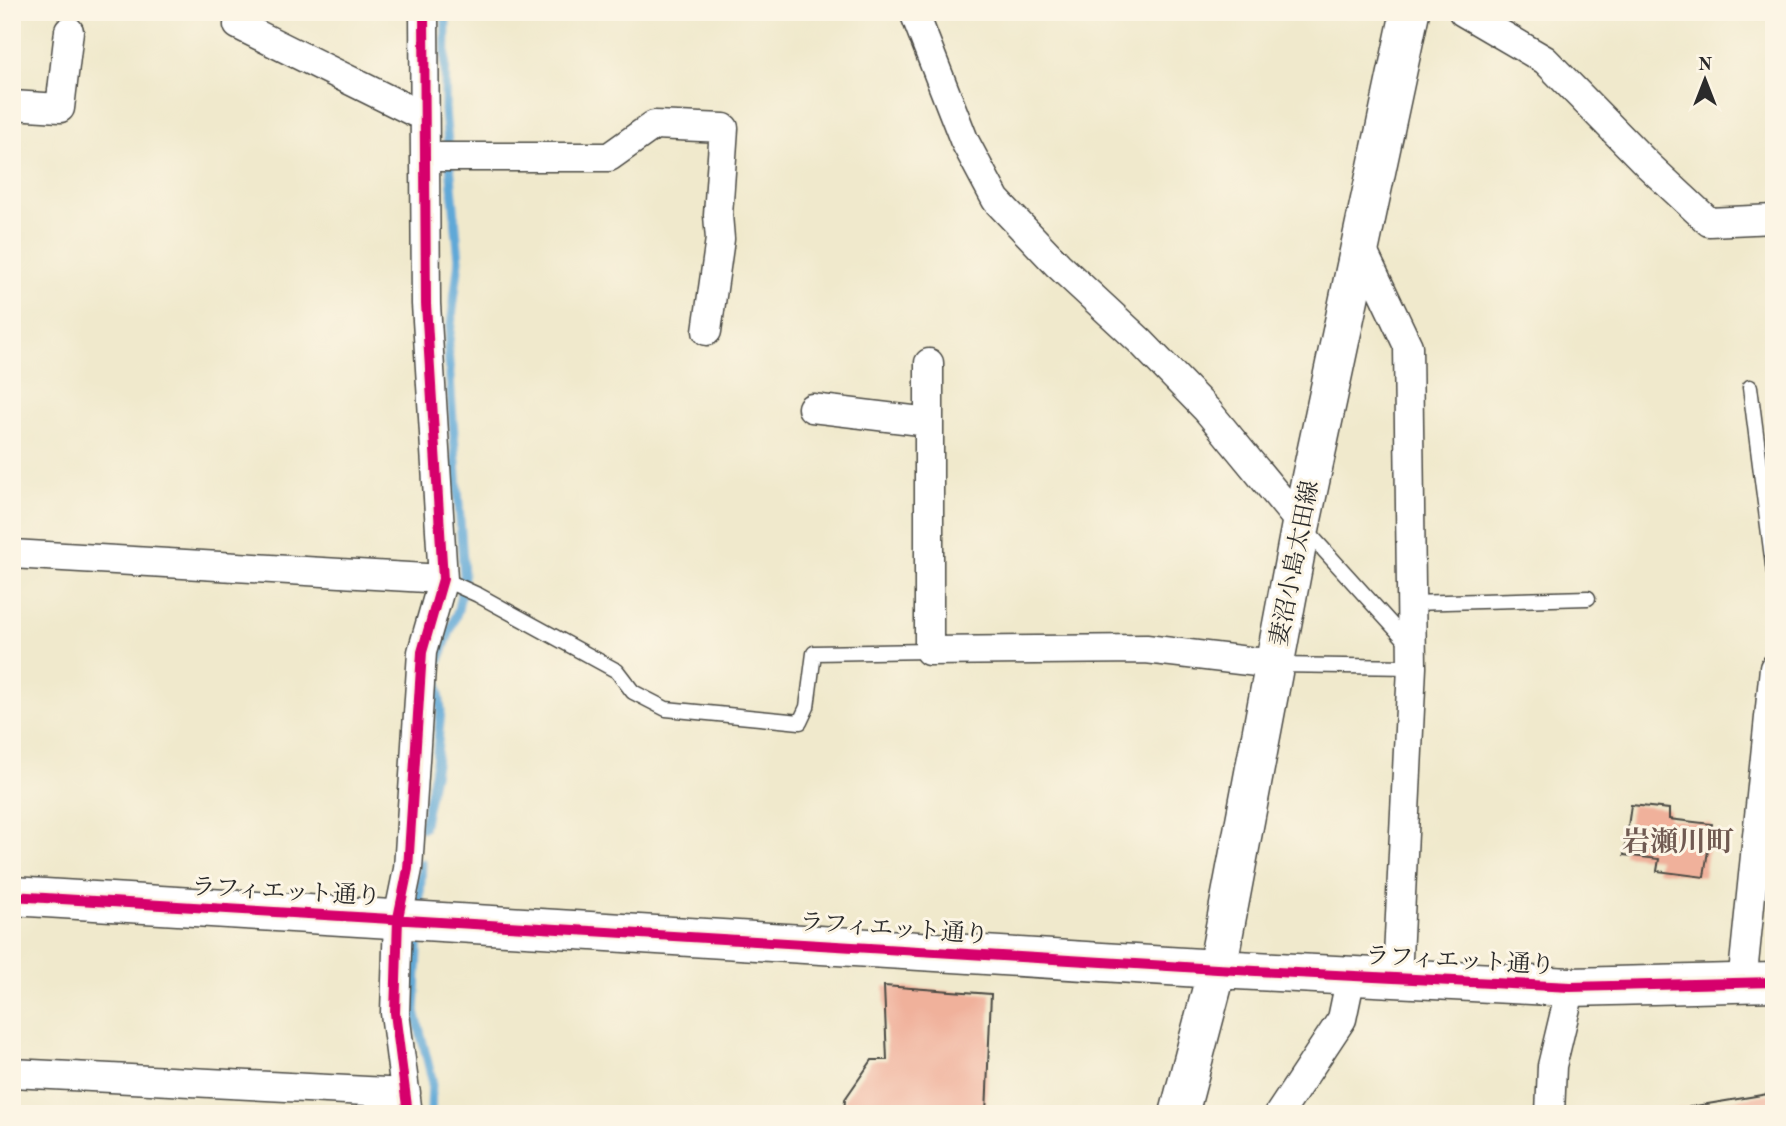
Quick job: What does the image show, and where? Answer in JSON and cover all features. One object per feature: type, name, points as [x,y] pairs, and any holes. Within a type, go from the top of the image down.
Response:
[{"type":"street","points":[[12,1073],[407,1103],[395,1013],[398,918],[408,869],[422,652],[443,579],[426,304],[424,12]]},
{"type":"street","points":[[914,12],[964,140],[996,200],[1058,265],[1140,341],[1207,410],[1301,524]]},
{"type":"street","name":"妻沼小島太田線","points":[[1180,1114],[1217,969],[1301,524],[1410,12]]},
{"type":"street","points":[[1463,12],[1545,60],[1648,165],[1709,222],[1774,219]]},
{"type":"street","points":[[238,26],[424,117]]},
{"type":"street","points":[[12,105],[60,108],[69,31]]},
{"type":"street","points":[[425,156],[609,156],[654,125],[724,128],[718,215],[720,239],[707,331]]},
{"type":"street","points":[[1362,247],[1408,346],[1412,657],[1397,978]]},
{"type":"street","points":[[929,363],[929,651],[1146,649],[1274,664]]},
{"type":"street","points":[[812,408],[929,422]]},
{"type":"street","points":[[12,554],[443,579]]},
{"type":"street","points":[[1758,983],[1773,674]]},
{"type":"street","name":"ラフィエット通り","points":[[12,896],[1217,969],[1571,987],[1758,983]]},
{"type":"street","points":[[1279,1114],[1342,1019],[1352,976]]},
{"type":"street","points":[[1550,1114],[1552,1066],[1571,987]]},
{"type":"lane","points":[[1751,387],[1774,573]]},
{"type":"lane","points":[[1301,524],[1412,657]]},
{"type":"lane","points":[[443,579],[478,595],[617,671],[633,692],[666,709],[800,722],[807,707],[814,653],[929,651]]},
{"type":"lane","points":[[1411,603],[1588,598]]},
{"type":"lane","points":[[1274,664],[1412,657]]},
{"type":"building","points":[[1631,805],[1669,809],[1669,819],[1712,824],[1704,877],[1657,871],[1659,859],[1624,855]]},
{"type":"building","points":[[884,986],[991,994],[986,1114],[844,1114],[845,1099],[872,1060],[887,1060]]},
{"type":"building","points":[[1774,1093],[1774,1114],[1659,1114],[1659,1112]]},
{"type":"waterway","points":[[423,828],[436,764],[441,710],[436,668],[458,610],[464,576],[448,349],[459,260],[445,111],[446,12]]},
{"type":"waterway","points":[[419,912],[422,863]]},
{"type":"waterway","points":[[419,929],[415,1011],[432,1079],[431,1114]]},
{"type":"cycle path","points":[[408,1114],[395,1013],[398,918],[408,869],[422,652],[443,579],[426,304],[424,12]]},
{"type":"cycle path","points":[[12,896],[1217,969],[1571,987],[1774,982]]},
{"type":"district","name":"岩瀬川町","points":[[1678,841]]}]
